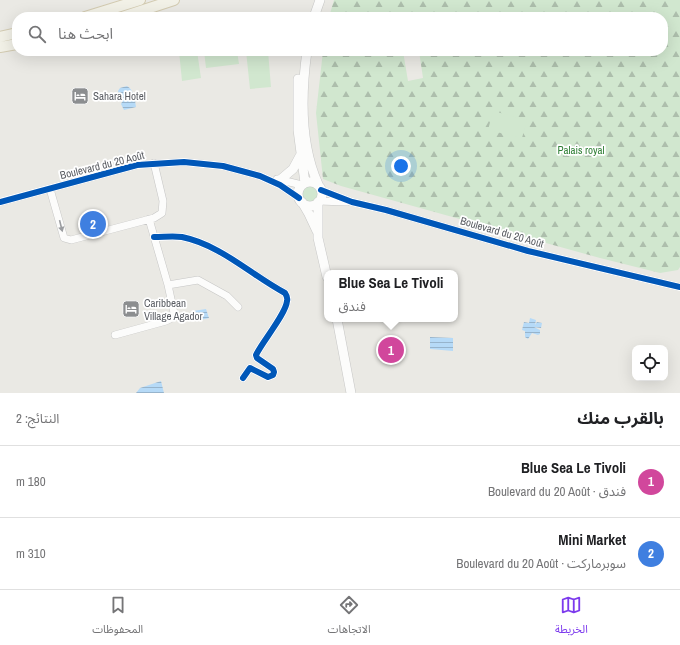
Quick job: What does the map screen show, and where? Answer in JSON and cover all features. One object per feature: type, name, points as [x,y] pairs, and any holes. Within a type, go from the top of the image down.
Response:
[{"type":"main road","points":[[101,12],[140,0]]},
{"type":"main road","points":[[137,12],[174,0]]},
{"type":"main road","points":[[0,37],[12,34]]},
{"type":"main road","points":[[0,47],[12,45]]},
{"type":"street","points":[[309,12],[313,0]]},
{"type":"street","points":[[316,12],[320,0]]},
{"type":"street","points":[[300,56],[297,112],[303,184],[298,191],[300,200],[310,206],[319,202],[322,196],[320,187],[312,171],[306,137],[304,98],[307,56]]},
{"type":"street","points":[[280,180],[293,169],[300,154]]},
{"type":"street","name":"Boulevard du 20 Août","points":[[0,202],[137,165],[154,163],[184,162],[223,166],[265,178],[303,184]]},
{"type":"street","points":[[50,189],[63,234],[66,239],[71,240],[159,216],[162,213],[163,201],[154,163]]},
{"type":"street","name":"Boulevard du 20 Août","points":[[265,178],[280,185],[300,200],[309,214],[318,234],[326,270]]},
{"type":"street","points":[[303,184],[312,182],[320,187]]},
{"type":"street","name":"Boulevard du 20 Août","points":[[320,187],[352,202],[386,210],[528,251],[680,288]]},
{"type":"street","name":"Boulevard du 20 Août","points":[[318,234],[319,202],[352,202]]},
{"type":"street","points":[[114,335],[166,321],[172,318],[174,313],[168,285],[149,219]]},
{"type":"street","points":[[154,237],[183,238],[207,246],[222,253],[285,293],[287,296],[286,306],[256,356],[256,358],[274,369],[273,375],[268,378],[250,368],[244,378]]},
{"type":"street","points":[[168,285],[198,280],[227,296],[238,307]]},
{"type":"street","points":[[670,285],[680,280]]},
{"type":"street","points":[[338,322],[351,393]]},
{"type":"green space","name":"Palais royal","points":[[334,0],[680,0],[680,267],[678,270],[660,273],[600,258],[341,186],[323,179],[316,113],[322,56],[404,56],[408,81],[423,78],[420,56],[668,56],[668,12],[330,12]]},
{"type":"green space","points":[[180,56],[198,56],[201,78],[182,81]]},
{"type":"green space","points":[[205,56],[238,56],[239,64],[206,68]]},
{"type":"green space","points":[[247,56],[268,56],[271,87],[250,89]]},
{"type":"green space","points":[[493,111],[527,120],[522,138],[488,130]]},
{"type":"green space","points":[[310,186],[317,191],[318,194],[313,201],[310,202],[303,197],[302,194],[307,187]]},
{"type":"water","points":[[127,86],[133,93],[136,107],[124,110],[121,104],[123,100],[120,98],[118,91],[120,88]]},
{"type":"water","points":[[206,309],[209,318],[196,321],[193,311]]},
{"type":"water","points":[[530,318],[536,320],[535,325],[537,322],[542,323],[541,328],[534,327],[540,330],[540,334],[538,335],[532,333],[528,339],[525,337],[525,331],[522,330],[524,322],[529,323]]},
{"type":"water","points":[[430,337],[453,338],[453,351],[430,349]]},
{"type":"water","points":[[161,381],[164,393],[136,393],[140,388]]},
{"type":"cycle path","points":[[0,202],[137,165],[184,162],[223,166],[260,176],[280,185],[299,198]]},
{"type":"cycle path","points":[[321,190],[352,202],[386,210],[528,251],[680,287]]},
{"type":"cycle path","points":[[154,237],[182,237],[210,247],[223,253],[286,294],[286,307],[256,355],[257,358],[273,369],[273,375],[268,377],[250,368],[243,378]]},
{"type":"place","name":"Sahara Hotel","points":[[80,96]]},
{"type":"place","name":"Mini Market","points":[[93,224]]},
{"type":"place","name":"Caribbean Village Agador","points":[[131,309]]},
{"type":"place","name":"Blue Sea Le Tivoli","points":[[391,350]]}]
